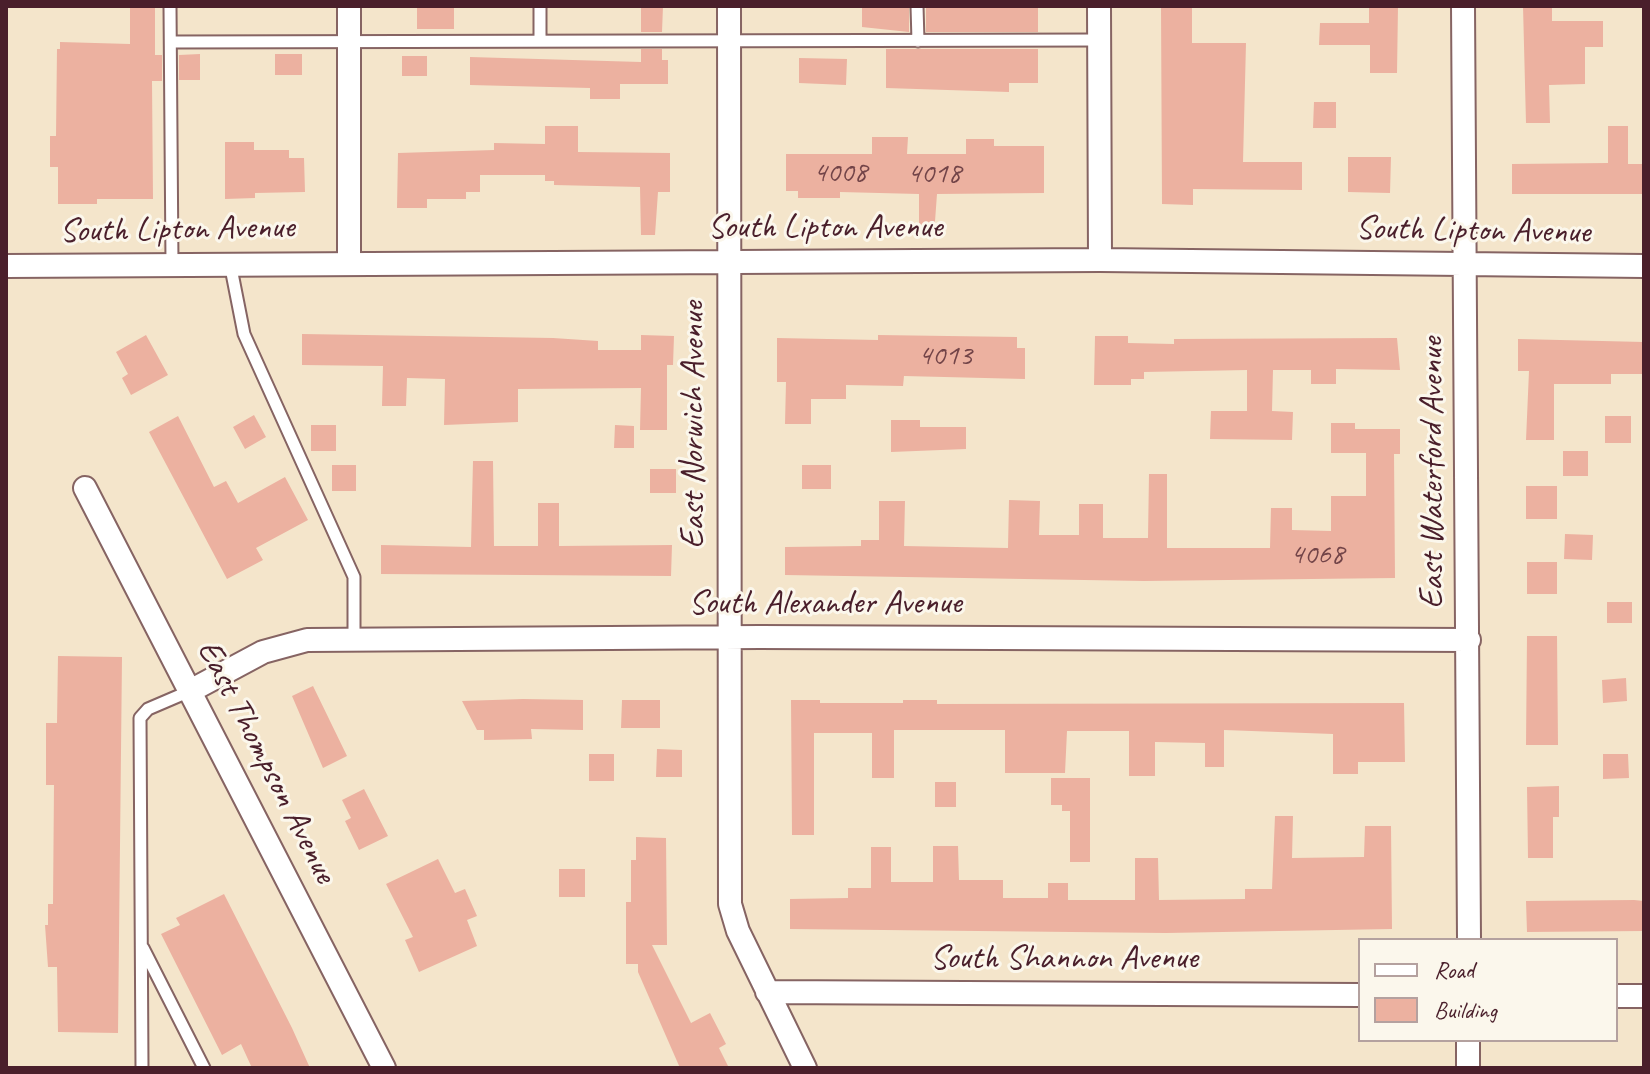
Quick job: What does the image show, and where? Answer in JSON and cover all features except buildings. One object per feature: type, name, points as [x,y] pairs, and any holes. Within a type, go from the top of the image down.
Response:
[{"type":"street","points":[[349,6],[349,263]]},
{"type":"street","name":"East Norwich Avenue","points":[[729,6],[730,904],[738,931],[805,1068]]},
{"type":"street","points":[[1099,6],[1100,260]]},
{"type":"street","name":"East Waterford Avenue","points":[[1463,6],[1469,938]]},
{"type":"street","name":"South Lipton Avenue","points":[[6,266],[1100,260],[1644,266]]},
{"type":"street","name":"East Thompson Avenue","points":[[85,488],[192,690],[384,1068]]},
{"type":"street","name":"South Alexander Avenue","points":[[192,690],[263,652],[307,640],[729,637],[1469,640]]},
{"type":"street","name":"South Shannon Avenue","points":[[767,992],[1358,995]]},
{"type":"street","points":[[1618,996],[1644,996]]},
{"type":"street","points":[[1468,1042],[1468,1068]]},
{"type":"lane","points":[[170,6],[172,264]]},
{"type":"lane","points":[[540,6],[540,41]]},
{"type":"lane","points":[[917,6],[918,41]]},
{"type":"lane","points":[[171,42],[1100,40]]},
{"type":"lane","points":[[230,263],[244,334],[354,577],[354,640]]},
{"type":"lane","points":[[142,1068],[140,718],[148,709],[192,690]]},
{"type":"lane","points":[[141,944],[204,1068]]}]
